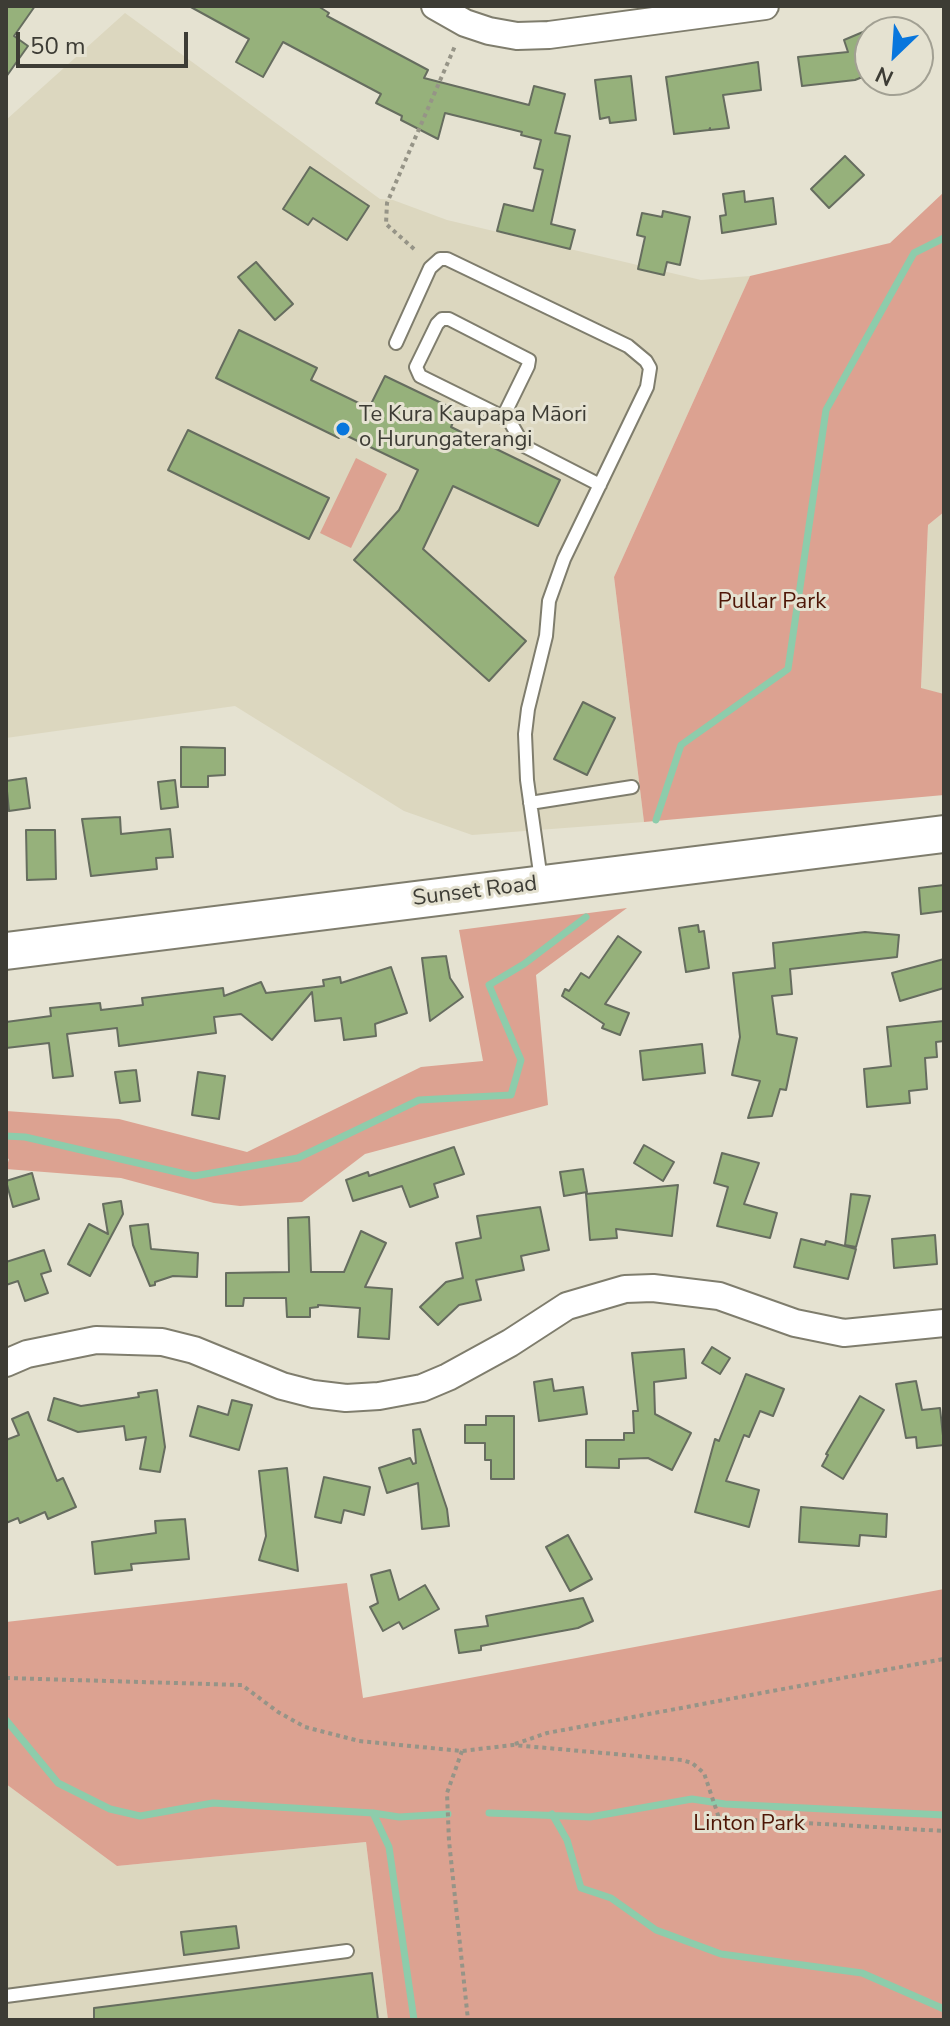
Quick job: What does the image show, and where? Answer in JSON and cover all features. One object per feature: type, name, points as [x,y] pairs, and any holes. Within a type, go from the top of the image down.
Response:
[{"type":"main road","name":"Sunset Road","points":[[6,951],[944,834]]},
{"type":"street","points":[[435,6],[465,23],[517,36],[549,35],[765,6]]},
{"type":"street","points":[[6,1363],[27,1354],[96,1340],[162,1342],[194,1350],[282,1386],[346,1398],[422,1388],[510,1343],[567,1306],[625,1289],[664,1288],[719,1296],[795,1323],[844,1333],[944,1323]]},
{"type":"lane","points":[[396,343],[430,268],[440,259],[447,259],[628,346],[650,368],[650,379],[564,559],[549,601],[546,636],[525,734],[530,803],[542,883]]},
{"type":"lane","points":[[503,417],[529,360],[449,319],[442,319],[416,367],[418,373],[503,417],[512,423],[524,446],[600,485]]},
{"type":"lane","points":[[530,803],[632,787]]},
{"type":"lane","points":[[6,1996],[347,1951]]},
{"type":"path","points":[[414,249],[386,224],[387,203],[465,23]]},
{"type":"path","points":[[513,1745],[547,1733],[944,1659]]},
{"type":"path","points":[[6,1678],[242,1685],[278,1712],[305,1727],[329,1735],[430,1750],[462,1751],[513,1745],[682,1760],[699,1768],[707,1779],[716,1815],[724,1819],[944,1831]]},
{"type":"path","points":[[462,1751],[447,1793],[449,1841],[468,2020]]},
{"type":"shaded area","name":"Te Kura Kaupapa Māori o Hurungaterangi","points":[[125,13],[380,199],[393,200],[447,220],[701,280],[750,276],[614,577],[644,822],[472,835],[404,811],[235,706],[6,738],[6,120]]},
{"type":"shaded area","points":[[944,512],[944,694],[921,689],[928,525]]},
{"type":"shaded area","points":[[6,1784],[117,1866],[366,1842],[388,2020],[6,2020]]},
{"type":"green space","name":"Pullar Park","points":[[944,192],[944,512],[928,525],[921,688],[944,694],[944,795],[644,822],[614,577],[750,276],[890,243]]},
{"type":"green space","points":[[356,458],[387,474],[351,548],[320,533]]},
{"type":"green space","points":[[627,908],[536,975],[548,1105],[365,1154],[302,1202],[240,1206],[214,1203],[121,1178],[6,1169],[9,1159],[6,1158],[6,1111],[119,1119],[247,1152],[421,1067],[483,1061],[459,930]]},
{"type":"green space","name":"Linton Park","points":[[347,1583],[363,1698],[944,1589],[944,2020],[388,2020],[366,1842],[117,1866],[6,1784],[6,1622]]},
{"type":"building","points":[[6,6],[35,6],[14,36],[28,46],[6,77]]},
{"type":"building","points":[[189,6],[318,6],[329,13],[327,16],[428,70],[424,78],[529,105],[534,86],[565,94],[555,133],[570,136],[551,224],[575,230],[570,249],[497,231],[504,204],[533,211],[543,170],[534,168],[541,140],[521,135],[522,132],[445,113],[438,139],[376,103],[381,94],[283,42],[263,77],[236,62],[249,39]]},
{"type":"building","points":[[854,36],[854,80],[802,86],[798,57],[848,52],[844,40]]},
{"type":"building","points":[[758,62],[761,90],[723,95],[729,128],[674,134],[666,77]]},
{"type":"building","points":[[631,76],[636,120],[610,123],[609,117],[600,119],[595,80]]},
{"type":"building","points":[[845,156],[864,175],[829,208],[811,189]]},
{"type":"building","points":[[310,167],[369,206],[347,240],[313,218],[308,225],[283,209]]},
{"type":"building","points":[[744,191],[745,202],[773,198],[776,224],[722,233],[720,216],[726,215],[723,194]]},
{"type":"building","points":[[663,211],[690,217],[680,265],[667,262],[664,275],[638,269],[645,237],[637,235],[642,213],[662,217]]},
{"type":"building","points":[[256,262],[293,304],[275,320],[238,277]]},
{"type":"building","points":[[239,330],[317,368],[311,380],[369,408],[385,376],[458,411],[451,427],[560,480],[538,526],[453,486],[423,549],[526,641],[489,681],[354,560],[399,510],[418,470],[341,433],[339,438],[216,378]]},
{"type":"building","points":[[188,430],[329,498],[309,539],[168,470]]},
{"type":"building","points":[[583,702],[615,718],[587,775],[554,759]]},
{"type":"building","points":[[181,747],[225,748],[225,775],[208,776],[208,787],[181,787]]},
{"type":"building","points":[[26,778],[30,808],[9,811],[6,781]]},
{"type":"building","points":[[175,780],[178,807],[161,809],[158,782]]},
{"type":"building","points":[[120,817],[121,834],[170,829],[173,857],[156,858],[157,869],[91,876],[82,819]]},
{"type":"building","points":[[26,830],[55,830],[56,879],[27,880]]},
{"type":"building","points":[[944,885],[944,911],[921,914],[919,888]]},
{"type":"building","points":[[698,925],[699,932],[704,931],[709,968],[686,972],[679,928]]},
{"type":"building","points":[[865,932],[899,935],[897,957],[790,969],[792,994],[772,996],[777,1034],[797,1038],[786,1090],[780,1089],[772,1116],[748,1118],[760,1081],[732,1075],[740,1037],[733,973],[775,968],[773,943]]},
{"type":"building","points":[[618,936],[641,952],[605,1004],[629,1013],[620,1035],[602,1028],[604,1024],[562,996],[581,973],[589,978]]},
{"type":"building","points":[[446,956],[450,978],[463,997],[430,1021],[422,958]]},
{"type":"building","points":[[944,959],[944,988],[900,1001],[892,973]]},
{"type":"building","points":[[391,967],[407,1013],[375,1024],[376,1036],[344,1040],[341,1018],[315,1021],[312,992],[272,1040],[241,1014],[214,1017],[216,1033],[119,1046],[117,1028],[67,1034],[73,1076],[53,1078],[49,1043],[6,1048],[6,1022],[51,1016],[50,1008],[100,1003],[101,1010],[143,1005],[142,998],[223,988],[224,996],[261,982],[266,993],[324,986],[323,980],[340,977],[341,983]]},
{"type":"building","points":[[944,1021],[944,1041],[936,1042],[937,1057],[925,1058],[927,1089],[909,1091],[910,1103],[867,1107],[864,1069],[891,1066],[887,1027]]},
{"type":"building","points":[[702,1044],[705,1073],[643,1080],[640,1051]]},
{"type":"building","points":[[136,1070],[140,1101],[120,1103],[115,1072]]},
{"type":"building","points":[[198,1072],[225,1076],[219,1119],[192,1115]]},
{"type":"building","points":[[644,1145],[674,1162],[663,1181],[634,1163]]},
{"type":"building","points":[[454,1147],[464,1174],[434,1184],[438,1197],[410,1207],[402,1186],[353,1201],[346,1180],[368,1172],[369,1176]]},
{"type":"building","points":[[722,1153],[759,1163],[744,1204],[777,1213],[770,1238],[717,1226],[728,1187],[714,1183]]},
{"type":"building","points":[[583,1169],[587,1192],[564,1196],[560,1172]]},
{"type":"building","points":[[32,1173],[39,1199],[13,1207],[6,1181]]},
{"type":"building","points":[[678,1185],[672,1236],[616,1229],[617,1238],[590,1240],[586,1194]]},
{"type":"building","points":[[851,1194],[870,1196],[856,1247],[845,1245]]},
{"type":"building","points":[[121,1201],[123,1214],[90,1276],[68,1264],[89,1224],[108,1234],[103,1204]]},
{"type":"building","points":[[540,1207],[549,1250],[521,1256],[524,1270],[476,1280],[481,1300],[459,1305],[438,1325],[420,1307],[446,1282],[463,1278],[456,1243],[481,1238],[477,1216]]},
{"type":"building","points":[[309,1217],[311,1272],[344,1272],[361,1231],[386,1243],[365,1287],[392,1289],[389,1339],[358,1337],[360,1308],[318,1305],[310,1308],[310,1317],[287,1317],[286,1298],[244,1298],[243,1306],[226,1306],[226,1273],[289,1272],[288,1218]]},
{"type":"building","points":[[148,1224],[151,1249],[198,1253],[197,1277],[173,1276],[150,1286],[133,1245],[130,1226]]},
{"type":"building","points":[[935,1235],[937,1264],[894,1268],[892,1239]]},
{"type":"building","points":[[801,1239],[825,1245],[826,1241],[856,1249],[848,1279],[794,1267]]},
{"type":"building","points":[[44,1250],[51,1271],[41,1274],[48,1293],[25,1301],[18,1281],[6,1285],[6,1262]]},
{"type":"building","points":[[712,1347],[730,1358],[720,1374],[702,1363]]},
{"type":"building","points":[[684,1349],[686,1378],[654,1382],[655,1414],[691,1433],[672,1470],[648,1458],[619,1459],[619,1468],[586,1467],[586,1440],[624,1440],[624,1433],[634,1433],[633,1411],[638,1411],[632,1353]]},
{"type":"building","points":[[746,1374],[784,1389],[773,1416],[760,1411],[749,1437],[744,1435],[726,1481],[759,1490],[749,1527],[695,1512],[715,1439],[719,1441]]},
{"type":"building","points":[[552,1379],[554,1391],[583,1387],[587,1414],[539,1421],[534,1382]]},
{"type":"building","points":[[916,1381],[922,1410],[940,1408],[944,1445],[917,1448],[916,1437],[906,1438],[896,1384]]},
{"type":"building","points":[[157,1390],[165,1447],[160,1472],[140,1469],[146,1437],[126,1440],[124,1426],[78,1432],[48,1420],[54,1398],[81,1406],[139,1397],[138,1393]]},
{"type":"building","points":[[860,1396],[884,1410],[843,1479],[822,1466]]},
{"type":"building","points":[[232,1400],[252,1405],[239,1450],[190,1436],[198,1406],[228,1415]]},
{"type":"building","points":[[28,1412],[57,1481],[63,1478],[76,1507],[48,1519],[45,1512],[20,1523],[18,1518],[6,1523],[6,1440],[19,1435],[12,1419]]},
{"type":"building","points":[[486,1416],[514,1416],[514,1479],[491,1479],[491,1460],[485,1460],[485,1443],[465,1443],[465,1425],[486,1425]]},
{"type":"building","points":[[420,1429],[447,1509],[449,1526],[422,1529],[418,1483],[387,1493],[379,1468],[410,1458],[413,1464],[416,1463],[413,1430]]},
{"type":"building","points":[[287,1468],[298,1571],[259,1560],[266,1536],[259,1471]]},
{"type":"building","points":[[324,1477],[370,1487],[364,1515],[344,1510],[341,1523],[315,1517]]},
{"type":"building","points":[[801,1507],[887,1514],[886,1537],[860,1535],[859,1546],[799,1542]]},
{"type":"building","points":[[185,1519],[189,1559],[131,1564],[132,1570],[95,1574],[92,1542],[156,1533],[155,1521]]},
{"type":"building","points":[[568,1535],[592,1579],[570,1591],[546,1547]]},
{"type":"building","points":[[390,1570],[399,1600],[425,1585],[439,1609],[403,1629],[399,1622],[383,1631],[370,1607],[378,1603],[371,1575]]},
{"type":"building","points":[[583,1598],[593,1621],[578,1628],[459,1653],[455,1630],[488,1626],[486,1616]]},
{"type":"building","points":[[236,1926],[239,1948],[184,1955],[181,1932]]},
{"type":"building","points":[[372,1973],[378,2020],[94,2020],[94,2008]]},
{"type":"waterway","points":[[656,820],[681,745],[788,669],[826,410],[914,253],[944,238]]},
{"type":"waterway","points":[[6,1136],[25,1137],[194,1176],[298,1158],[419,1100],[511,1095],[521,1060],[489,985],[524,964],[586,917]]},
{"type":"waterway","points":[[6,1720],[58,1783],[110,1809],[140,1816],[213,1803],[399,1817],[448,1814]]},
{"type":"waterway","points":[[489,1813],[590,1817],[692,1799],[725,1804],[944,1815]]},
{"type":"waterway","points":[[373,1813],[389,1847],[414,2020]]},
{"type":"waterway","points":[[552,1814],[567,1840],[581,1888],[611,1898],[656,1930],[721,1954],[862,1973],[944,2009]]},
{"type":"place","name":"Te Kura Kaupapa Māori o Hurungaterangi","points":[[343,429]]}]
